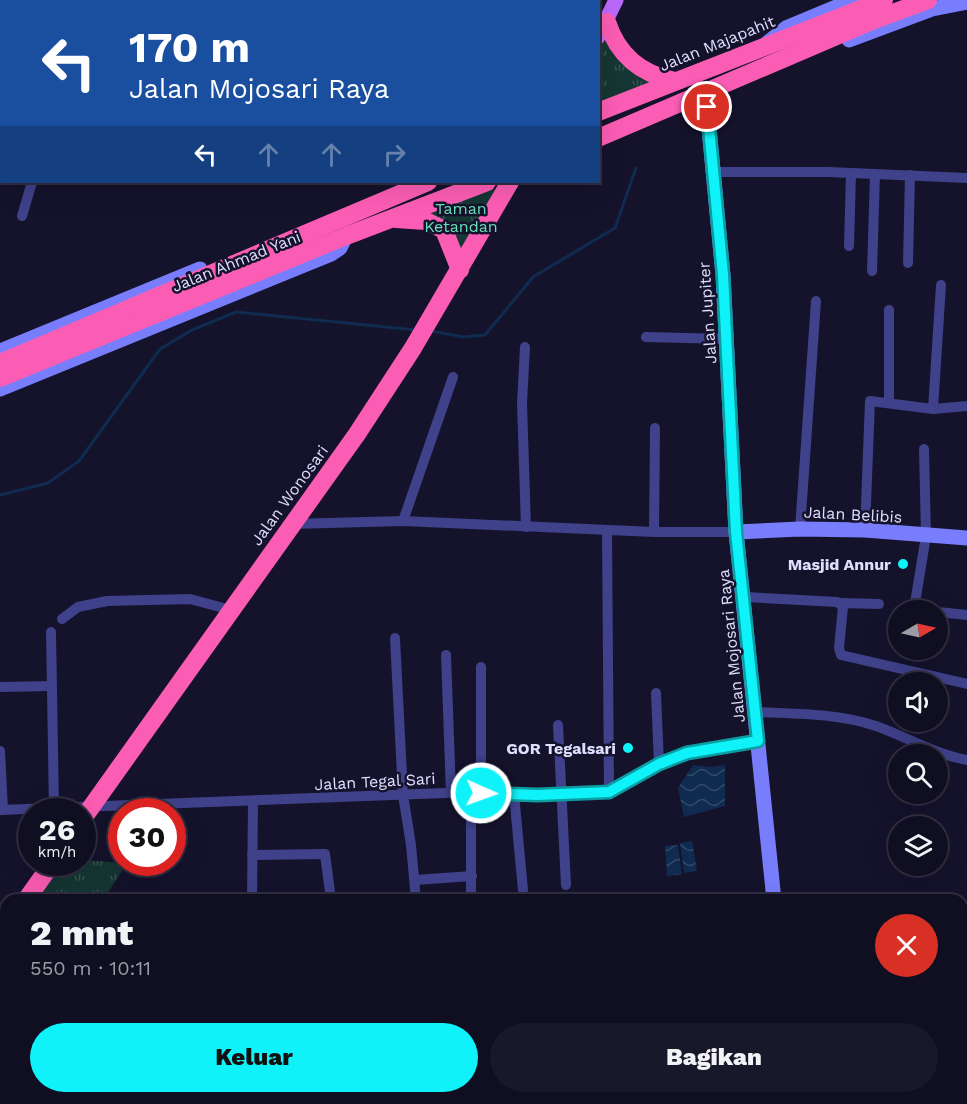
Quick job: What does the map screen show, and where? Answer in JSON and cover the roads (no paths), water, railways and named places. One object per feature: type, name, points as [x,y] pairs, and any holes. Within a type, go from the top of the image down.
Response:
[{"type":"highway","name":"Jalan Majapahit","points":[[600,111],[764,45],[884,0]]},
{"type":"highway","points":[[600,137],[874,20],[928,0]]},
{"type":"highway","points":[[606,17],[616,43],[630,61],[644,71],[675,81]]},
{"type":"highway","name":"Jalan Ahmad Yani","points":[[0,363],[426,183]]},
{"type":"highway","name":"Jalan Ahmad Yani","points":[[0,378],[346,236],[484,183]]},
{"type":"highway","name":"Jalan Wonosari","points":[[96,800],[357,434],[413,348],[509,183]]},
{"type":"highway","points":[[390,219],[426,221],[439,225],[448,236],[460,270]]},
{"type":"highway","points":[[30,894],[42,876]]},
{"type":"street","points":[[764,45],[786,28],[853,0]]},
{"type":"street","points":[[766,67],[811,55],[932,9],[967,2]]},
{"type":"street","name":"Jalan Jupiter","points":[[701,94],[707,107],[728,339],[736,532]]},
{"type":"street","points":[[714,172],[851,173],[967,178]]},
{"type":"street","points":[[849,246],[851,173]]},
{"type":"street","points":[[872,271],[875,174]]},
{"type":"street","points":[[908,263],[910,175]]},
{"type":"street","points":[[22,216],[32,183]]},
{"type":"street","points":[[0,351],[311,224],[331,224]]},
{"type":"street","points":[[0,389],[331,254],[339,248],[346,236]]},
{"type":"street","points":[[933,409],[941,285]]},
{"type":"street","points":[[800,529],[816,301]]},
{"type":"street","points":[[889,310],[889,403]]},
{"type":"street","points":[[646,337],[728,339]]},
{"type":"street","points":[[525,347],[522,403],[526,527]]},
{"type":"street","points":[[403,521],[453,377]]},
{"type":"street","points":[[865,530],[870,401],[933,409],[967,406]]},
{"type":"street","points":[[654,428],[654,532]]},
{"type":"street","points":[[916,600],[926,536],[924,449]]},
{"type":"street","points":[[291,524],[403,521],[654,532],[736,532]]},
{"type":"street","name":"Jalan Belibis","points":[[736,532],[800,529],[865,530],[967,538]]},
{"type":"street","points":[[607,530],[609,792]]},
{"type":"street","name":"Jalan Mojosari Raya","points":[[736,532],[745,597],[773,894]]},
{"type":"street","points":[[745,597],[802,598],[841,603],[879,604]]},
{"type":"street","points":[[62,619],[78,607],[107,601],[190,599],[231,610]]},
{"type":"street","points":[[841,603],[843,608],[839,648],[841,655],[967,684]]},
{"type":"street","points":[[948,613],[967,615]]},
{"type":"street","points":[[51,632],[54,798]]},
{"type":"street","points":[[395,638],[403,795],[415,894]]},
{"type":"street","points":[[446,656],[451,793]]},
{"type":"street","points":[[471,894],[481,667]]},
{"type":"street","points":[[0,687],[51,686]]},
{"type":"street","points":[[656,693],[659,764]]},
{"type":"street","points":[[756,712],[845,718],[877,726],[923,748],[967,760]]},
{"type":"street","points":[[558,725],[566,885]]},
{"type":"street","name":"Jalan Tegal Sari","points":[[96,812],[253,802],[476,792],[514,794],[609,792],[659,764],[687,753],[758,741]]},
{"type":"street","points":[[0,751],[2,810]]},
{"type":"street","points":[[514,794],[523,890]]},
{"type":"street","points":[[252,894],[253,802]]},
{"type":"street","name":"Jalan Tegal Sari","points":[[2,810],[18,810]]},
{"type":"street","points":[[252,855],[325,854],[330,894]]},
{"type":"street","points":[[414,880],[472,876]]},
{"type":"water","points":[[693,765],[711,767],[725,765],[725,806],[684,817],[678,788]]},
{"type":"water","points":[[692,841],[697,871],[684,873],[680,843]]},
{"type":"water","points":[[678,845],[682,874],[667,876],[665,846]]},
{"type":"waterway","points":[[431,331],[464,337],[485,335],[533,277],[615,228],[636,168]]},
{"type":"waterway","points":[[0,495],[48,483],[79,461],[160,349],[192,330],[236,312],[416,330]]},
{"type":"place","name":"Masjid Annur","points":[[903,564]]},
{"type":"place","name":"GOR Tegalsari","points":[[628,748]]},
{"type":"park label","name":"Taman Ketandan","points":[[461,217]]}]
